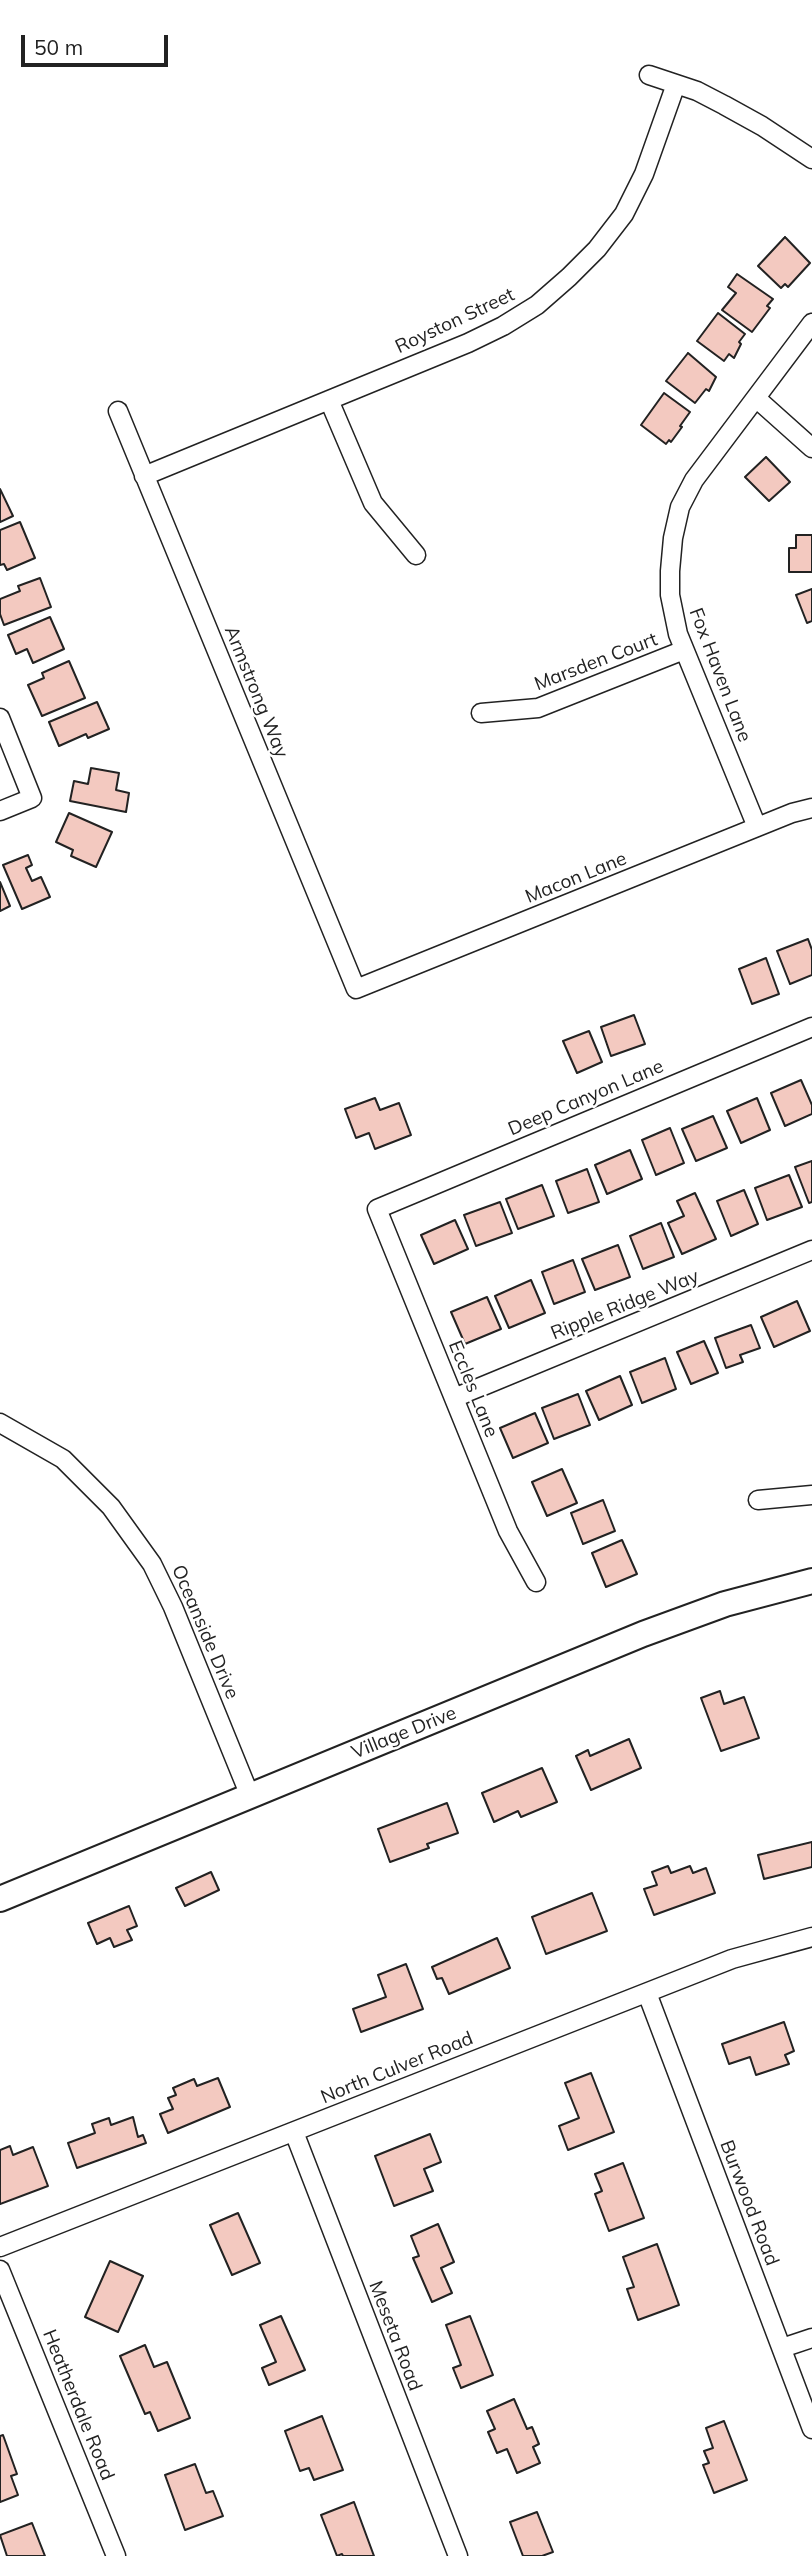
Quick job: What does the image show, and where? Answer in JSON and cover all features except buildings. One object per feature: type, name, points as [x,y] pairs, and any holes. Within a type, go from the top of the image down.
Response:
[{"type":"main road","name":"Village Drive","points":[[0,1899],[643,1634],[725,1604],[812,1581]]},
{"type":"street","points":[[649,75],[697,91],[762,126],[812,159]]},
{"type":"street","name":"Royston Street","points":[[144,476],[503,326],[537,305],[597,249],[624,214],[644,174],[676,84]]},
{"type":"street","name":"Fox Haven Lane","points":[[757,827],[677,634],[670,595],[673,538],[680,508],[694,480],[812,323]]},
{"type":"street","points":[[756,398],[812,448]]},
{"type":"street","points":[[329,400],[373,503],[416,555]]},
{"type":"street","name":"Armstrong Way","points":[[118,411],[356,989]]},
{"type":"street","name":"Marsden Court","points":[[481,713],[538,708],[684,650]]},
{"type":"street","points":[[0,718],[32,798],[0,811]]},
{"type":"street","name":"Macon Lane","points":[[356,989],[757,827],[812,808]]},
{"type":"street","name":"Deep Canyon Lane","points":[[377,1209],[812,1027]]},
{"type":"street","name":"Eccles Lane","points":[[377,1209],[508,1531],[536,1581]]},
{"type":"street","name":"Ripple Ridge Way","points":[[454,1398],[812,1250]]},
{"type":"street","name":"Oceanside Drive","points":[[0,1423],[62,1460],[111,1507],[152,1564],[173,1607],[250,1796]]},
{"type":"street","points":[[758,1500],[812,1495]]},
{"type":"street","name":"North Culver Road","points":[[0,2247],[732,1959],[812,1937]]},
{"type":"street","name":"Burwood Road","points":[[647,1993],[812,2429]]},
{"type":"street","name":"Meseta Road","points":[[293,2132],[458,2556]]},
{"type":"street","name":"Heatherdale Road","points":[[0,2270],[116,2556]]},
{"type":"street","points":[[782,2348],[812,2338]]}]
